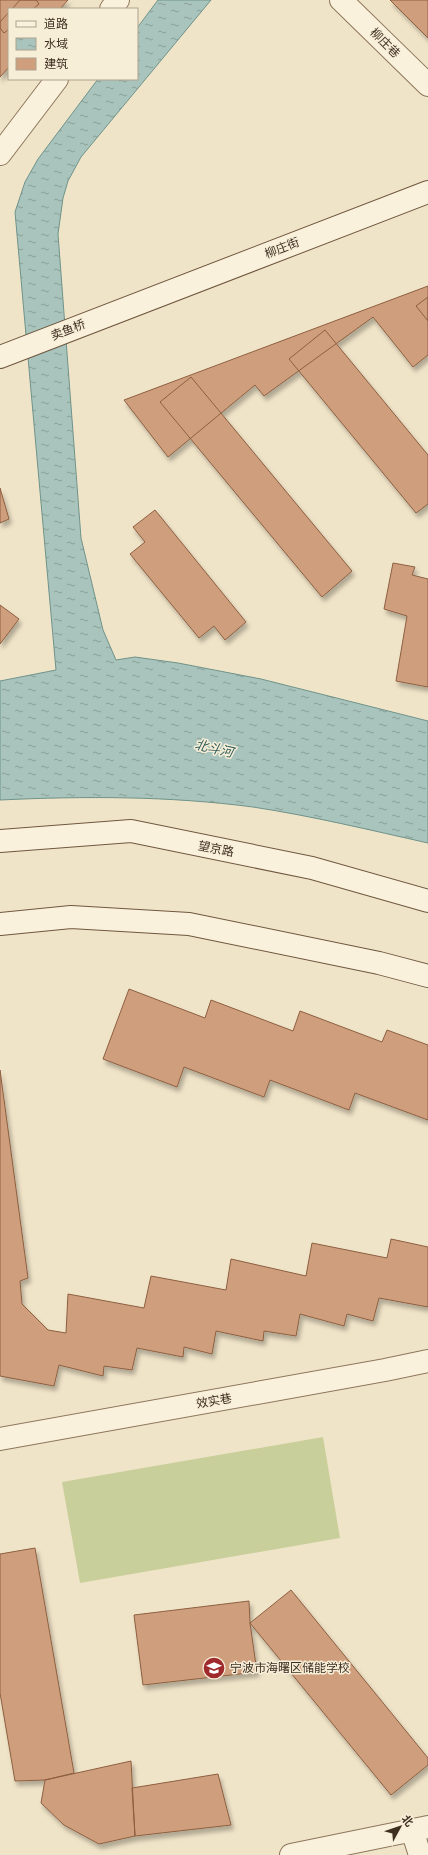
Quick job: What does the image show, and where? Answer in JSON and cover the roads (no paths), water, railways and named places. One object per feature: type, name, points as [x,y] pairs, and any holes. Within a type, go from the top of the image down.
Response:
[{"type":"main road","points":[[112,8],[118,0]]},
{"type":"main road","name":"柳庄巷","points":[[342,0],[428,85]]},
{"type":"main road","points":[[0,154],[56,80]]},
{"type":"main road","name":"柳庄街","points":[[137,304],[428,192]]},
{"type":"main road","name":"卖鱼桥","points":[[0,357],[137,304]]},
{"type":"main road","name":"望京路","points":[[0,841],[131,831],[312,868],[428,901]]},
{"type":"main road","points":[[0,924],[71,917],[189,924],[379,963],[428,976]]},
{"type":"main road","name":"效实巷","points":[[0,1439],[370,1373],[428,1361]]},
{"type":"main road","points":[[291,1855],[420,1828],[420,1855]]},
{"type":"water","name":"北斗河","points":[[158,0],[211,0],[81,157],[68,181],[63,198],[58,234],[81,538],[103,630],[116,660],[135,657],[178,663],[261,679],[428,721],[428,843],[297,815],[221,803],[127,798],[0,800],[0,681],[56,670],[15,212],[25,182],[38,159],[97,80],[138,80],[138,27]]},
{"type":"place","name":"宁波市海曙区储能学校","points":[[214,1668]]}]
